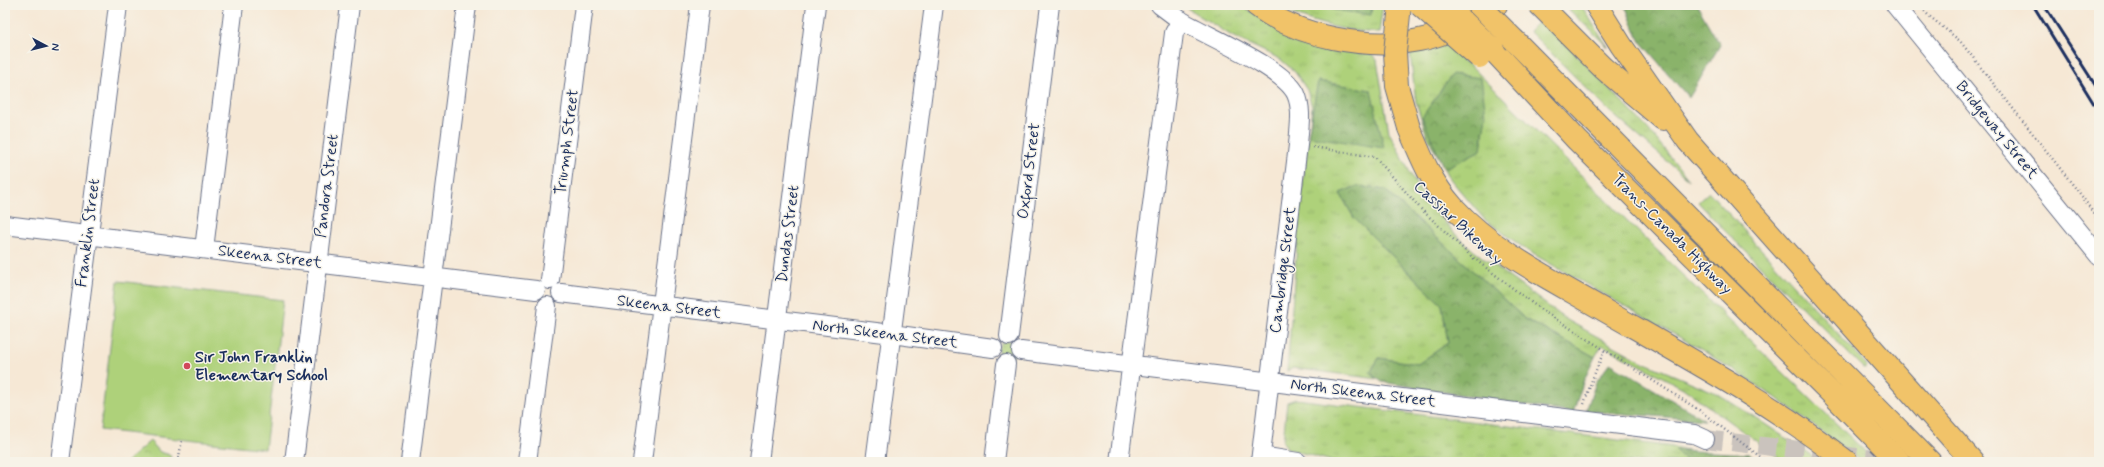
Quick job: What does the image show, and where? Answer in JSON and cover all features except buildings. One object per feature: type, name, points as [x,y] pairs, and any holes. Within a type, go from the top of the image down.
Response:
[{"type":"highway","points":[[1256,5],[1281,20],[1307,32],[1338,39],[1389,43],[1418,40],[1437,35],[1470,21],[1496,5]]},
{"type":"highway","points":[[1400,5],[1395,52],[1397,86],[1409,128],[1435,185],[1467,221],[1494,244],[1543,276],[1728,382],[1803,430],[1847,462]]},
{"type":"highway","points":[[1420,5],[1486,54]]},
{"type":"highway","name":"Trans-Canada Highway","points":[[1446,5],[1486,54],[1577,140],[1899,462]]},
{"type":"highway","name":"Trans-Canada Highway","points":[[1479,5],[1930,462]]},
{"type":"highway","points":[[1540,5],[1603,68],[1688,141]]},
{"type":"highway","points":[[1596,5],[1621,45],[1688,141],[1973,462]]},
{"type":"street","name":"Franklin Street","points":[[60,462],[118,5]]},
{"type":"street","points":[[204,249],[234,5]]},
{"type":"street","name":"Pandora Street","points":[[294,462],[317,263],[350,5]]},
{"type":"street","points":[[410,462],[467,5]]},
{"type":"street","name":"Triumph Street","points":[[556,287],[584,5]]},
{"type":"street","points":[[642,462],[700,5]]},
{"type":"street","name":"Dundas Street","points":[[760,462],[816,5]]},
{"type":"street","points":[[875,462],[934,5]]},
{"type":"street","name":"Oxford Street","points":[[1009,336],[1050,5]]},
{"type":"street","points":[[1120,462],[1174,33],[1181,20],[1160,5]]},
{"type":"street","name":"Bridgeway Street","points":[[1895,5],[2099,256]]},
{"type":"street","name":"Cambridge Street","points":[[1181,20],[1277,73],[1287,81],[1296,94],[1300,118],[1260,459]]},
{"type":"street","name":"Skeena Street","points":[[5,225],[536,290]]},
{"type":"street","points":[[542,281],[556,287],[558,301],[547,306],[539,302],[536,290],[542,281]]},
{"type":"street","name":"Skeena Street","points":[[556,287],[663,306],[777,320]]},
{"type":"street","points":[[527,462],[547,306]]},
{"type":"street","name":"North Skeena Street","points":[[777,320],[993,348]]},
{"type":"street","points":[[1009,336],[1018,341],[1021,351],[1016,361],[1006,364],[996,359],[993,348],[998,339],[1009,336]]},
{"type":"street","name":"North Skeena Street","points":[[1021,351],[1686,434],[1705,439]]},
{"type":"street","points":[[994,462],[1006,364]]},
{"type":"street","points":[[1260,459],[1298,462]]},
{"type":"path","points":[[1920,5],[1928,15],[1960,41],[2081,194],[2099,221]]},
{"type":"path","name":"Cassiar Bikeway","points":[[1309,146],[1375,157],[1421,209],[1472,257],[1540,309],[1699,410],[1767,462]]},
{"type":"path","points":[[1584,406],[1592,380],[1604,351]]},
{"type":"path","points":[[178,462],[182,440]]},
{"type":"green space","points":[[1182,5],[1241,5],[1273,26],[1341,50],[1373,55],[1377,60],[1389,132],[1420,192],[1453,232],[1474,251],[1567,320],[1645,363],[1714,392],[1753,416],[1821,462],[1785,462],[1683,388],[1602,345],[1595,357],[1525,319],[1385,190],[1357,186],[1340,193],[1354,218],[1442,305],[1448,343],[1418,364],[1379,358],[1370,373],[1378,379],[1293,368],[1287,371],[1300,207],[1312,107],[1307,90],[1295,72],[1280,59],[1232,36]]},
{"type":"green space","points":[[1274,5],[1383,5],[1379,33],[1350,30],[1325,25],[1300,17]]},
{"type":"green space","points":[[1325,5],[1372,5],[1371,15],[1334,10]]},
{"type":"green space","points":[[1564,5],[1581,5],[1608,47]]},
{"type":"green space","points":[[1625,5],[1697,5],[1720,45],[1689,98],[1639,40]]},
{"type":"green space","points":[[1542,18],[1648,129],[1689,180],[1608,110],[1529,31]]},
{"type":"green space","points":[[1445,41],[1464,62],[1467,62],[1672,265],[1876,462],[1862,462],[1775,397],[1702,350],[1528,251],[1484,219],[1451,180],[1427,136],[1416,102],[1410,53],[1427,49]]},
{"type":"green space","points":[[1452,74],[1481,78],[1486,115],[1481,150],[1444,169],[1422,117]]},
{"type":"green space","points":[[1318,81],[1371,90],[1384,148],[1308,136]]},
{"type":"green space","points":[[1357,186],[1385,190],[1525,319],[1595,357],[1584,380],[1573,413],[1382,382],[1370,373],[1379,358],[1418,364],[1448,343],[1442,305],[1354,218],[1340,193]]},
{"type":"green space","points":[[1709,192],[1865,363],[1867,366],[1866,369],[1863,368],[1724,230],[1698,202]]},
{"type":"green space","points":[[118,281],[283,300],[265,449],[100,430]]},
{"type":"green space","points":[[1003,341],[1011,341],[1016,346],[1014,357],[1011,359],[1003,359],[998,354],[998,346]]},
{"type":"green space","points":[[1610,363],[1705,420],[1586,411],[1596,382]]},
{"type":"green space","points":[[1296,399],[1673,447],[1705,454],[1716,462],[1335,462],[1288,449],[1283,442],[1287,402]]},
{"type":"green space","points":[[150,441],[160,452],[170,455],[172,462],[126,462]]},
{"type":"green space","points":[[1675,450],[1749,454],[1759,462],[1687,462]]},
{"type":"tunnel","points":[[1705,439],[1899,462]]},
{"type":"railway","points":[[2033,5],[2099,112]]},
{"type":"railway","points":[[2044,5],[2099,91]]},
{"type":"place","name":"Sir John Franklin Elementary School","points":[[187,366]]}]
